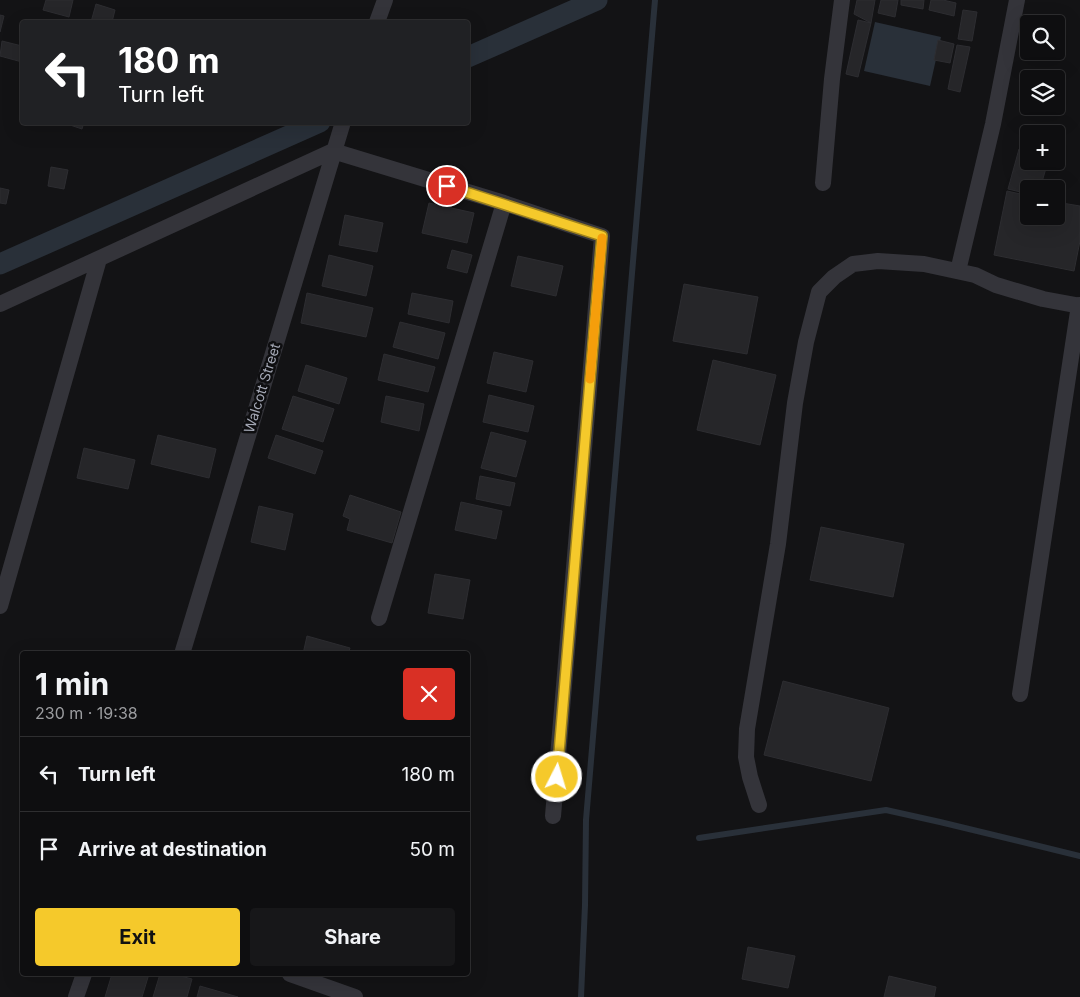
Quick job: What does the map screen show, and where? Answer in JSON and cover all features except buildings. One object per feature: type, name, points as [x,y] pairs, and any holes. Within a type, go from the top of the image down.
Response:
[{"type":"street","points":[[378,20],[385,0]]},
{"type":"street","points":[[823,183],[832,79],[842,0]]},
{"type":"street","points":[[958,271],[993,124],[1016,0]]},
{"type":"street","name":"Walcott Street","points":[[183,651],[342,125]]},
{"type":"street","points":[[0,304],[333,151],[504,203],[602,236],[553,816]]},
{"type":"street","points":[[379,618],[504,203]]},
{"type":"street","points":[[0,606],[99,259]]},
{"type":"street","points":[[759,805],[746,757],[747,728],[778,544],[795,404],[806,342],[819,292],[834,277],[853,264],[878,262],[924,264],[975,275],[1006,288],[1079,306],[1020,694]]},
{"type":"street","points":[[76,997],[83,976]]},
{"type":"street","points":[[296,976],[355,997]]},
{"type":"shaded area","points":[[875,22],[941,37],[930,86],[864,71]]},
{"type":"waterway","points":[[470,56],[597,0]]},
{"type":"waterway","points":[[581,997],[586,820],[655,0]]},
{"type":"waterway","points":[[0,264],[313,125]]},
{"type":"waterway","points":[[699,838],[886,810],[1080,856]]},
{"type":"slow traffic","points":[[590,379],[602,238]]},
{"type":"route","points":[[447,186],[602,236],[557,777]]}]
